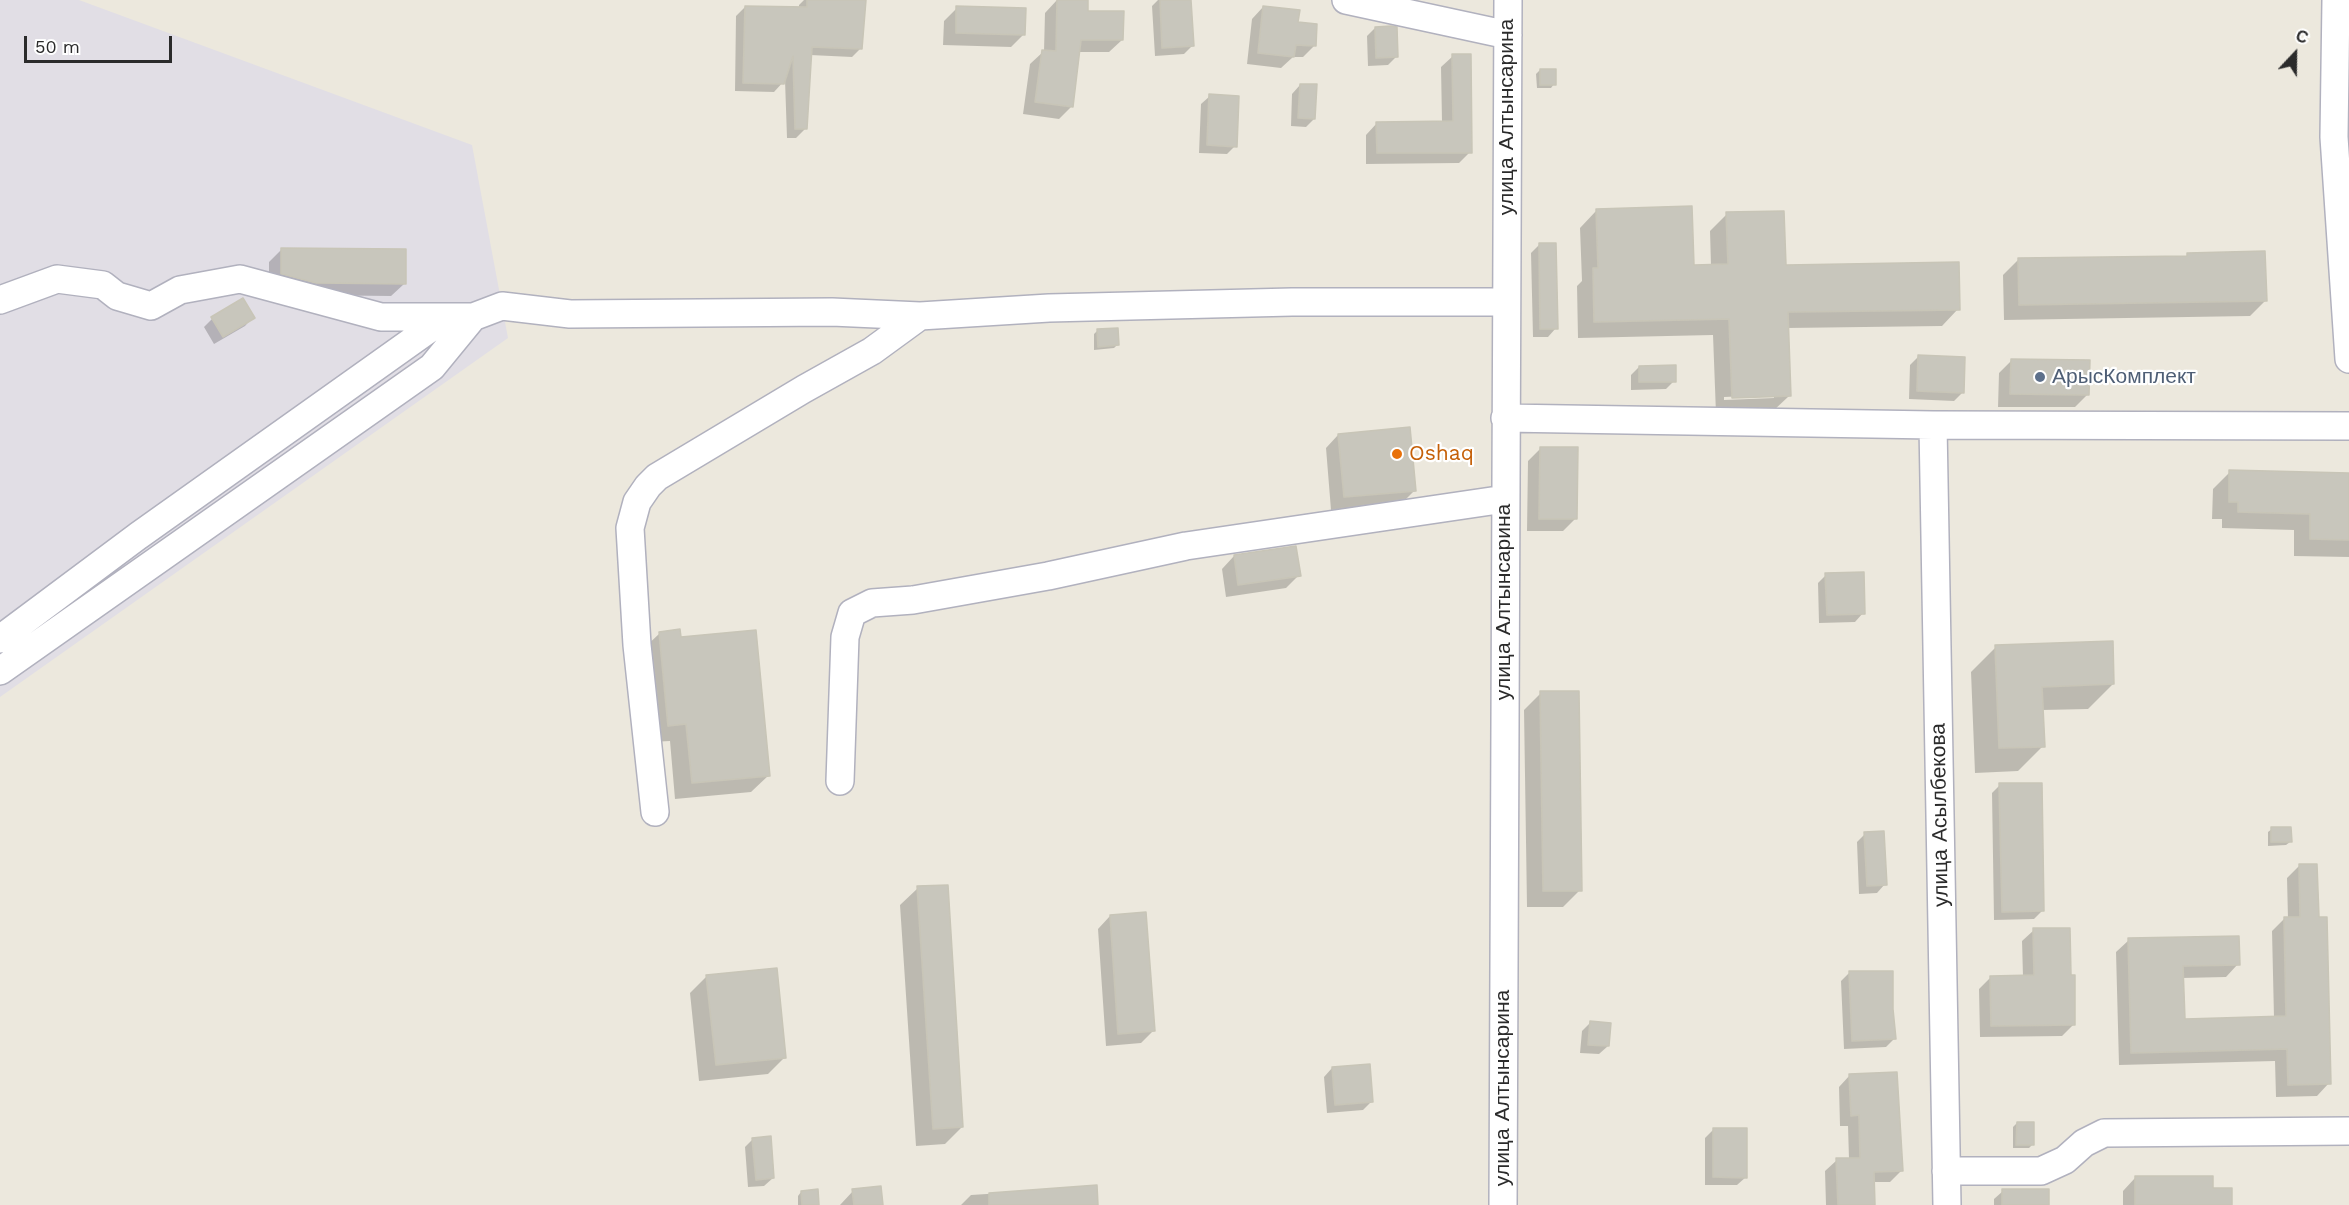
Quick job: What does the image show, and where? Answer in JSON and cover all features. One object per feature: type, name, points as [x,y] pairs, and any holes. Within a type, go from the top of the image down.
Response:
[{"type":"street","points":[[1346,0],[1508,34]]},
{"type":"street","name":"улица Алтынсарина","points":[[1503,1205],[1508,0]]},
{"type":"street","points":[[2336,0],[2334,137],[2349,359]]},
{"type":"street","points":[[0,300],[57,279],[103,285],[117,296],[151,306],[180,290],[240,279],[381,317],[474,317],[502,306],[570,314],[832,312],[920,316],[1040,308],[1292,302],[1506,302]]},
{"type":"street","points":[[655,812],[637,645],[630,528],[637,502],[657,477],[872,351],[920,316]]},
{"type":"street","points":[[0,639],[138,536],[446,317]]},
{"type":"street","points":[[0,671],[432,367],[474,317]]},
{"type":"street","points":[[1505,418],[1933,425],[2349,426]]},
{"type":"street","name":"улица Асылбекова","points":[[1933,425],[1947,1205]]},
{"type":"street","points":[[840,781],[845,637],[852,613],[872,603],[913,600],[1026,580],[1186,546],[1505,499]]},
{"type":"street","points":[[1946,1171],[2041,1171],[2065,1160],[2084,1143],[2104,1133],[2349,1131]]},
{"type":"shaded area","points":[[0,0],[79,0],[472,145],[508,338],[0,697]]},
{"type":"building","points":[[807,0],[866,0],[862,49],[812,47],[807,129],[795,129],[793,56],[784,84],[743,83],[745,6],[807,7]]},
{"type":"building","points":[[1057,0],[1088,0],[1088,11],[1124,11],[1123,40],[1081,40],[1073,107],[1035,102],[1042,50],[1056,51]]},
{"type":"building","points":[[1160,0],[1191,0],[1194,46],[1162,48]]},
{"type":"building","points":[[956,6],[1026,8],[1025,35],[956,33]]},
{"type":"building","points":[[1263,6],[1300,10],[1298,22],[1317,24],[1316,46],[1296,45],[1294,57],[1258,53]]},
{"type":"building","points":[[1375,27],[1397,27],[1398,57],[1376,58]]},
{"type":"building","points":[[1452,54],[1471,54],[1472,153],[1377,153],[1376,122],[1453,121]]},
{"type":"building","points":[[1540,69],[1556,69],[1556,85],[1540,85]]},
{"type":"building","points":[[1300,84],[1317,84],[1315,119],[1298,118]]},
{"type":"building","points":[[1209,94],[1239,96],[1237,147],[1207,145]]},
{"type":"building","points":[[1692,206],[1694,265],[1728,264],[1726,212],[1784,211],[1786,265],[1959,262],[1960,310],[1788,312],[1791,396],[1732,398],[1729,319],[1594,322],[1593,268],[1598,268],[1596,209]]},
{"type":"building","points":[[1539,243],[1556,243],[1558,329],[1540,329]]},
{"type":"building","points":[[281,248],[406,249],[406,284],[316,283],[281,274]]},
{"type":"building","points":[[2265,251],[2267,301],[2019,305],[2018,258],[2187,256],[2187,253]]},
{"type":"building","points":[[243,298],[255,318],[223,337],[211,317]]},
{"type":"building","points":[[1118,328],[1119,345],[1098,347],[1097,329]]},
{"type":"building","points":[[1918,355],[1965,357],[1964,393],[1917,391]]},
{"type":"building","points":[[2011,359],[2090,360],[2089,395],[2010,394]]},
{"type":"building","points":[[1676,365],[1676,382],[1639,382],[1639,366]]},
{"type":"building","points":[[1410,427],[1416,491],[1344,497],[1338,434]]},
{"type":"building","points":[[1540,447],[1578,447],[1577,519],[1539,519]]},
{"type":"building","points":[[2229,470],[2349,473],[2349,540],[2310,539],[2310,514],[2238,512],[2238,502],[2229,502]]},
{"type":"building","points":[[1296,546],[1301,576],[1238,585],[1234,555]]},
{"type":"building","points":[[1864,572],[1865,614],[1827,615],[1825,573]]},
{"type":"building","points":[[680,629],[681,637],[756,630],[770,776],[692,783],[686,724],[668,726],[659,632]]},
{"type":"building","points":[[2113,641],[2114,684],[2042,687],[2045,747],[1999,748],[1995,645]]},
{"type":"building","points":[[1540,691],[1579,691],[1582,891],[1543,891]]},
{"type":"building","points":[[1999,783],[2042,783],[2044,911],[2002,912]]},
{"type":"building","points":[[2271,827],[2291,827],[2292,842],[2271,842]]},
{"type":"building","points":[[1884,831],[1887,885],[1867,886],[1864,832]]},
{"type":"building","points":[[2299,864],[2317,864],[2319,917],[2327,917],[2331,1084],[2288,1085],[2287,1049],[2131,1053],[2128,938],[2239,936],[2240,965],[2183,966],[2185,1019],[2286,1016],[2284,917],[2300,917]]},
{"type":"building","points":[[948,885],[963,1127],[933,1129],[917,886]]},
{"type":"building","points":[[1146,912],[1155,1031],[1118,1034],[1110,915]]},
{"type":"building","points":[[2033,928],[2070,928],[2071,975],[2075,975],[2075,1025],[1991,1026],[1990,976],[2034,975]]},
{"type":"building","points":[[777,968],[786,1058],[716,1065],[706,975]]},
{"type":"building","points":[[1849,971],[1893,971],[1896,1039],[1852,1041]]},
{"type":"building","points":[[1590,1021],[1611,1023],[1609,1046],[1588,1045]]},
{"type":"building","points":[[1370,1064],[1373,1102],[1335,1105],[1332,1067]]},
{"type":"building","points":[[1897,1072],[1903,1171],[1874,1172],[1875,1205],[1838,1205],[1836,1158],[1860,1158],[1859,1115],[1851,1116],[1849,1074]]},
{"type":"building","points":[[2017,1122],[2034,1122],[2034,1145],[2016,1145]]},
{"type":"building","points":[[1713,1128],[1747,1128],[1747,1178],[1713,1177]]},
{"type":"building","points":[[771,1136],[774,1178],[756,1180],[752,1138]]},
{"type":"building","points":[[2135,1176],[2213,1176],[2213,1188],[2232,1188],[2232,1205],[2135,1205]]},
{"type":"building","points":[[1097,1185],[1098,1205],[989,1205],[989,1193]]},
{"type":"building","points":[[881,1186],[883,1205],[854,1205],[852,1189]]},
{"type":"building","points":[[818,1189],[819,1205],[802,1205],[801,1191]]},
{"type":"building","points":[[2002,1189],[2049,1189],[2049,1205],[2002,1205]]},
{"type":"place","name":"АрысКомплект","points":[[2040,377]]},
{"type":"place","name":"Oshaq","points":[[1397,454]]}]
